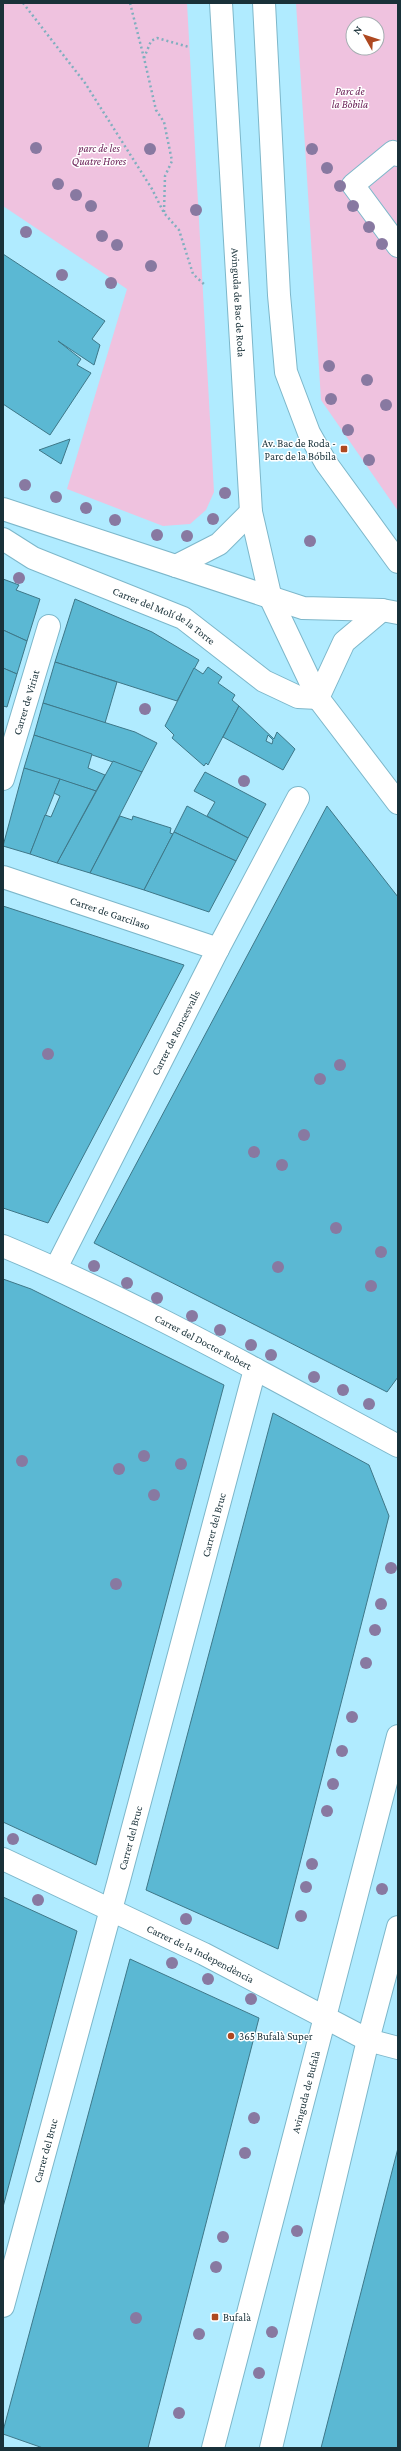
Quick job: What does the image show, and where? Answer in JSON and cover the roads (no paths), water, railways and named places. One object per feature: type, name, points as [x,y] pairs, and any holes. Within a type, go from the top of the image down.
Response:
[{"type":"street","name":"Avinguda de Bac de Roda","points":[[221,3],[237,287],[247,406],[251,512],[271,599]]},
{"type":"street","points":[[264,3],[279,295],[286,372],[309,433],[329,468],[398,562]]},
{"type":"street","points":[[398,155],[393,152],[353,185],[398,246]]},
{"type":"street","points":[[3,508],[271,599],[303,608],[390,611]]},
{"type":"street","points":[[176,566],[218,544],[251,512]]},
{"type":"street","name":"Carrer del Molí de la Torre","points":[[3,539],[33,558],[183,618],[264,681],[298,697],[318,698]]},
{"type":"street","points":[[271,599],[318,698],[398,804]]},
{"type":"street","points":[[318,698],[344,642],[390,611]]},
{"type":"street","name":"Carrer de Viriat","points":[[3,779],[49,626]]},
{"type":"street","name":"Carrer de Roncesvalls","points":[[56,1268],[218,949],[298,798]]},
{"type":"street","name":"Carrer de Garcilaso","points":[[3,877],[218,949]]},
{"type":"street","name":"Carrer del Doctor Robert","points":[[3,1246],[56,1268],[255,1369],[398,1446]]},
{"type":"street","name":"Carrer del Bruc","points":[[3,2306],[255,1369]]},
{"type":"street","name":"Avinguda de Bufalà","points":[[213,2448],[398,1736]]},
{"type":"street","name":"Carrer de la Independència","points":[[3,1859],[111,1909],[325,2016],[368,2040],[398,2048]]},
{"type":"street","points":[[271,2448],[368,2040],[398,1926]]},
{"type":"place","name":"Av. Bac de Roda - Parc de la Bóbila","points":[[344,449]]},
{"type":"place","name":"365 Bufalà Super","points":[[231,2036]]},
{"type":"place","name":"Bufalà","points":[[215,2317]]},
{"type":"park label","name":"Parc de la Bòbila","points":[[350,97]]},
{"type":"park label","name":"parc de les Quatre Hores","points":[[99,154]]}]
